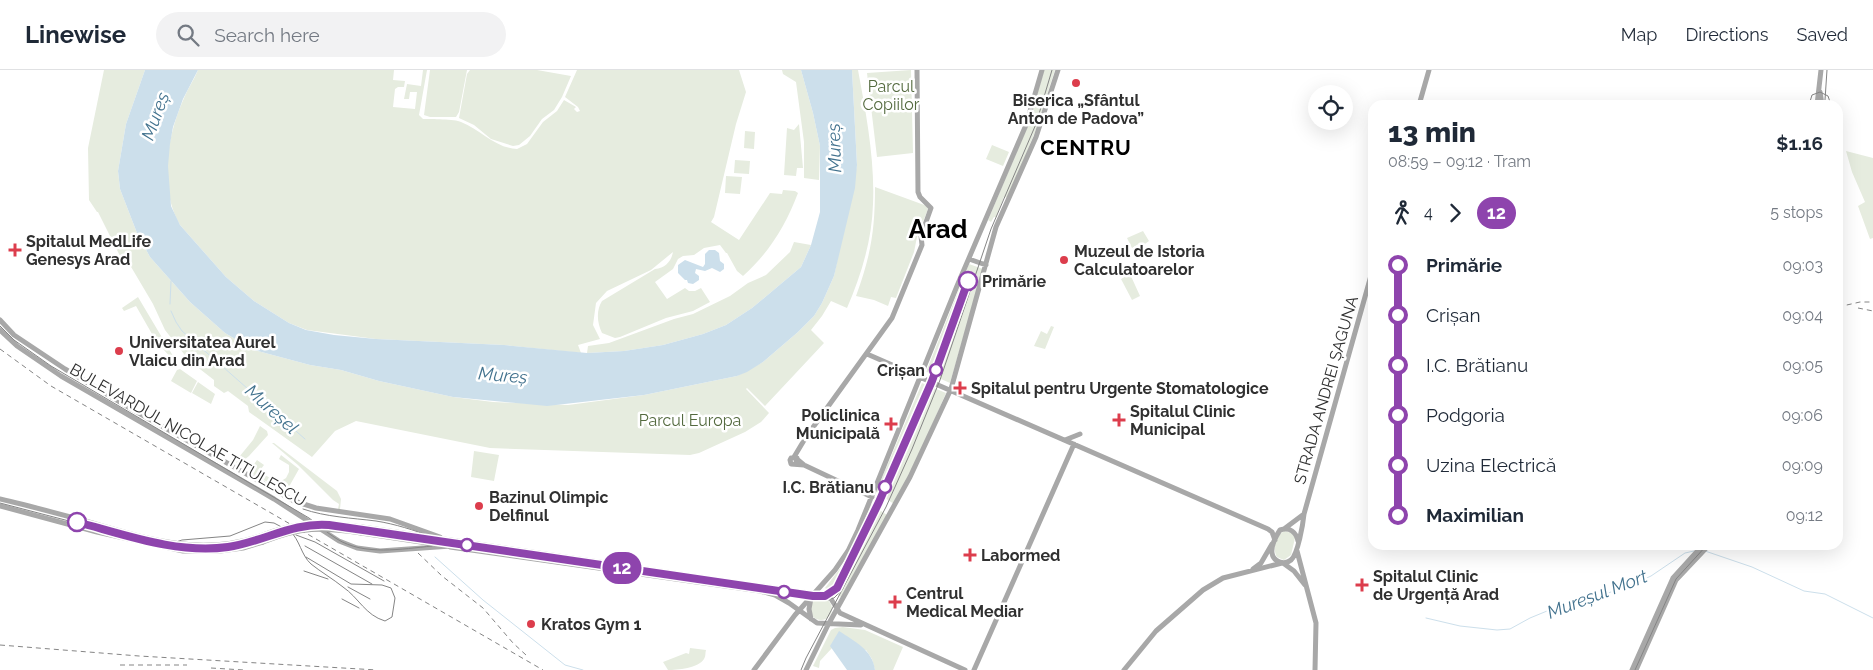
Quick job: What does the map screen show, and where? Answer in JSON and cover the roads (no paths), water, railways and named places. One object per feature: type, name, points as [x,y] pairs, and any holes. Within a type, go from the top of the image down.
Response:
[{"type":"main road","points":[[872,497],[796,460],[801,443],[892,318],[922,245],[921,236],[931,206],[920,197],[918,190],[917,70]]},
{"type":"main road","points":[[754,670],[799,610],[842,561],[858,530],[920,376],[1026,125],[1042,70]]},
{"type":"main road","points":[[806,670],[836,609],[910,478],[950,389],[995,231],[1036,137],[1058,70]]},
{"type":"main road","points":[[1420,100],[1429,70]]},
{"type":"main road","points":[[1818,100],[1821,70]]},
{"type":"main road","points":[[1820,86],[1821,100]]},
{"type":"main road","points":[[984,226],[995,231]]},
{"type":"main road","points":[[969,259],[986,265]]},
{"type":"main road","name":"STRADA ANDREI ȘAGUNA","points":[[1298,541],[1368,286]]},
{"type":"main road","name":"BULEVARDUL NICOLAE TITULESCU","points":[[0,320],[14,334],[65,369],[294,501],[316,508],[390,519],[449,543]]},
{"type":"main road","name":"BULEVARDUL NICOLAE TITULESCU","points":[[0,330],[26,353],[61,376],[280,502],[339,542],[356,548],[380,551],[449,543]]},
{"type":"main road","points":[[867,354],[1268,529],[1272,532],[1274,541],[1273,554],[1276,559],[1294,571],[1305,586]]},
{"type":"main road","points":[[1064,440],[1080,434]]},
{"type":"main road","points":[[974,670],[1074,444]]},
{"type":"main road","points":[[0,499],[149,538],[179,544],[207,546],[243,545],[260,536],[290,526],[325,522],[361,530],[760,591],[780,597],[817,623],[865,625]]},
{"type":"main road","points":[[0,506],[97,532],[173,549],[210,552],[263,542],[288,533],[312,529],[361,530]]},
{"type":"main road","points":[[1253,569],[1260,563],[1278,532],[1304,514]]},
{"type":"main road","points":[[1124,670],[1156,631],[1198,594],[1215,582],[1253,569],[1264,568],[1291,560],[1298,541],[1294,532],[1283,529]]},
{"type":"main road","points":[[449,543],[457,542],[830,598],[840,613],[965,670]]},
{"type":"main road","points":[[1296,550],[1317,627],[1315,670]]},
{"type":"main road","points":[[1636,670],[1676,580],[1699,550]]},
{"type":"main road","points":[[1632,670],[1671,581],[1703,550]]},
{"type":"main road","points":[[811,619],[809,609],[813,596]]},
{"type":"main road","points":[[1128,670],[1162,627]]},
{"type":"water","name":"Mureș","points":[[145,70],[198,70],[183,99],[173,127],[170,144],[168,166],[171,206],[180,225],[226,277],[254,301],[289,323],[306,330],[334,335],[376,339],[504,345],[587,353],[624,351],[663,345],[703,334],[726,325],[752,308],[801,267],[811,245],[820,212],[820,146],[801,70],[852,70],[857,165],[855,188],[834,276],[822,303],[814,316],[798,332],[763,362],[747,372],[737,376],[644,395],[547,406],[453,397],[379,381],[341,370],[310,365],[254,350],[225,333],[190,302],[150,257],[137,233],[120,189],[118,171],[126,124]]},
{"type":"water","points":[[709,250],[715,250],[719,253],[724,269],[720,272],[712,268],[705,271],[696,269],[695,273],[699,276],[699,280],[693,284],[688,283],[678,273],[678,265],[685,260],[703,267],[705,264],[705,254]]},
{"type":"water","points":[[839,631],[867,652],[871,657],[875,670],[847,670],[830,646]]},
{"type":"waterway","name":"Mureșel","points":[[170,304],[171,281]]},
{"type":"waterway","name":"Mureșel","points":[[171,311],[182,331],[305,439]]},
{"type":"waterway","name":"Mureșul Mort","points":[[1426,618],[1460,626],[1497,630],[1510,629],[1547,611],[1573,606],[1638,582],[1651,576],[1685,553],[1694,551]]},
{"type":"waterway","name":"Mureșul Mort","points":[[1705,551],[1752,567],[1804,591],[1825,594],[1873,618]]},
{"type":"waterway","name":"Mureșel","points":[[435,557],[483,600],[565,665],[583,670]]},
{"type":"tram line","points":[[801,670],[886,507],[912,449],[940,380],[991,229],[1036,124],[1052,70]]},
{"type":"tram line","points":[[1825,100],[1827,70]]},
{"type":"tram line","points":[[1810,100],[1812,95],[1820,92],[1828,96],[1829,100]]},
{"type":"tram line","name":"12","points":[[77,522],[165,544],[201,549],[243,544],[298,527],[329,525],[813,596],[825,596],[837,588],[879,502],[932,381],[968,281]]},
{"type":"tram line","points":[[0,326],[14,340],[51,366],[309,518],[337,539],[359,548],[383,550],[432,546]]},
{"type":"tram line","points":[[856,547],[879,502],[935,374]]},
{"type":"tram line","points":[[0,503],[161,545],[194,550],[238,546],[294,529],[322,526],[753,588],[824,600],[834,598],[843,589]]},
{"type":"tram line","points":[[303,509],[330,516],[390,524],[432,537]]},
{"type":"tram line","points":[[167,543],[230,536],[265,522],[274,523],[291,532]]},
{"type":"tram line","points":[[290,531],[296,539],[305,556],[311,564],[349,591],[372,615],[385,621],[392,617],[395,598],[391,588],[382,585],[351,584],[306,557]]},
{"type":"tram line","points":[[296,535],[315,542],[384,581]]},
{"type":"tram line","points":[[305,546],[372,584]]},
{"type":"tram line","points":[[1635,670],[1676,579],[1702,550]]},
{"type":"tram line","points":[[304,571],[328,579]]},
{"type":"tram line","points":[[348,587],[370,599]]},
{"type":"tram line","points":[[342,599],[359,608]]},
{"type":"railway","points":[[1843,306],[1860,302],[1873,302]]},
{"type":"railway","points":[[1858,308],[1873,311]]},
{"type":"railway","points":[[0,349],[51,386],[543,670]]},
{"type":"railway","points":[[418,553],[442,576],[483,608],[526,655]]},
{"type":"railway","points":[[0,645],[139,656],[377,670]]},
{"type":"railway","points":[[120,665],[187,665]]},
{"type":"railway","points":[[211,668],[244,670]]},
{"type":"place","name":"Biserica „Sfântul Anton de Padova”","points":[[1076,83]]},
{"type":"place","name":"Spitalul MedLife Genesys Arad","points":[[15,250]]},
{"type":"place","name":"Muzeul de Istoria Calculatoarelor","points":[[1064,260]]},
{"type":"place","name":"Primărie","points":[[968,281]]},
{"type":"place","name":"Universitatea Aurel Vlaicu din Arad","points":[[119,351]]},
{"type":"place","name":"Crișan","points":[[936,370]]},
{"type":"place","name":"Spitalul pentru Urgente Stomatologice","points":[[960,388]]},
{"type":"place","name":"Spitalul Clinic Municipal","points":[[1119,420]]},
{"type":"place","name":"Policlinica Municipală","points":[[891,424]]},
{"type":"place","name":"I.C. Brătianu","points":[[885,487]]},
{"type":"place","name":"Bazinul Olimpic Delfinul","points":[[479,506]]},
{"type":"place","name":"Labormed","points":[[970,555]]},
{"type":"place","name":"Spitalul Clinic de Urgență Arad","points":[[1362,585]]},
{"type":"place","name":"Centrul Medical Mediar","points":[[895,602]]},
{"type":"place","name":"Kratos Gym 1","points":[[531,624]]},
{"type":"district","name":"CENTRU","points":[[1086,147]]},
{"type":"district","name":"Arad","points":[[938,229]]},
{"type":"park label","name":"Parcul Copiilor","points":[[891,95]]},
{"type":"park label","name":"Parcul Europa","points":[[690,420]]}]
